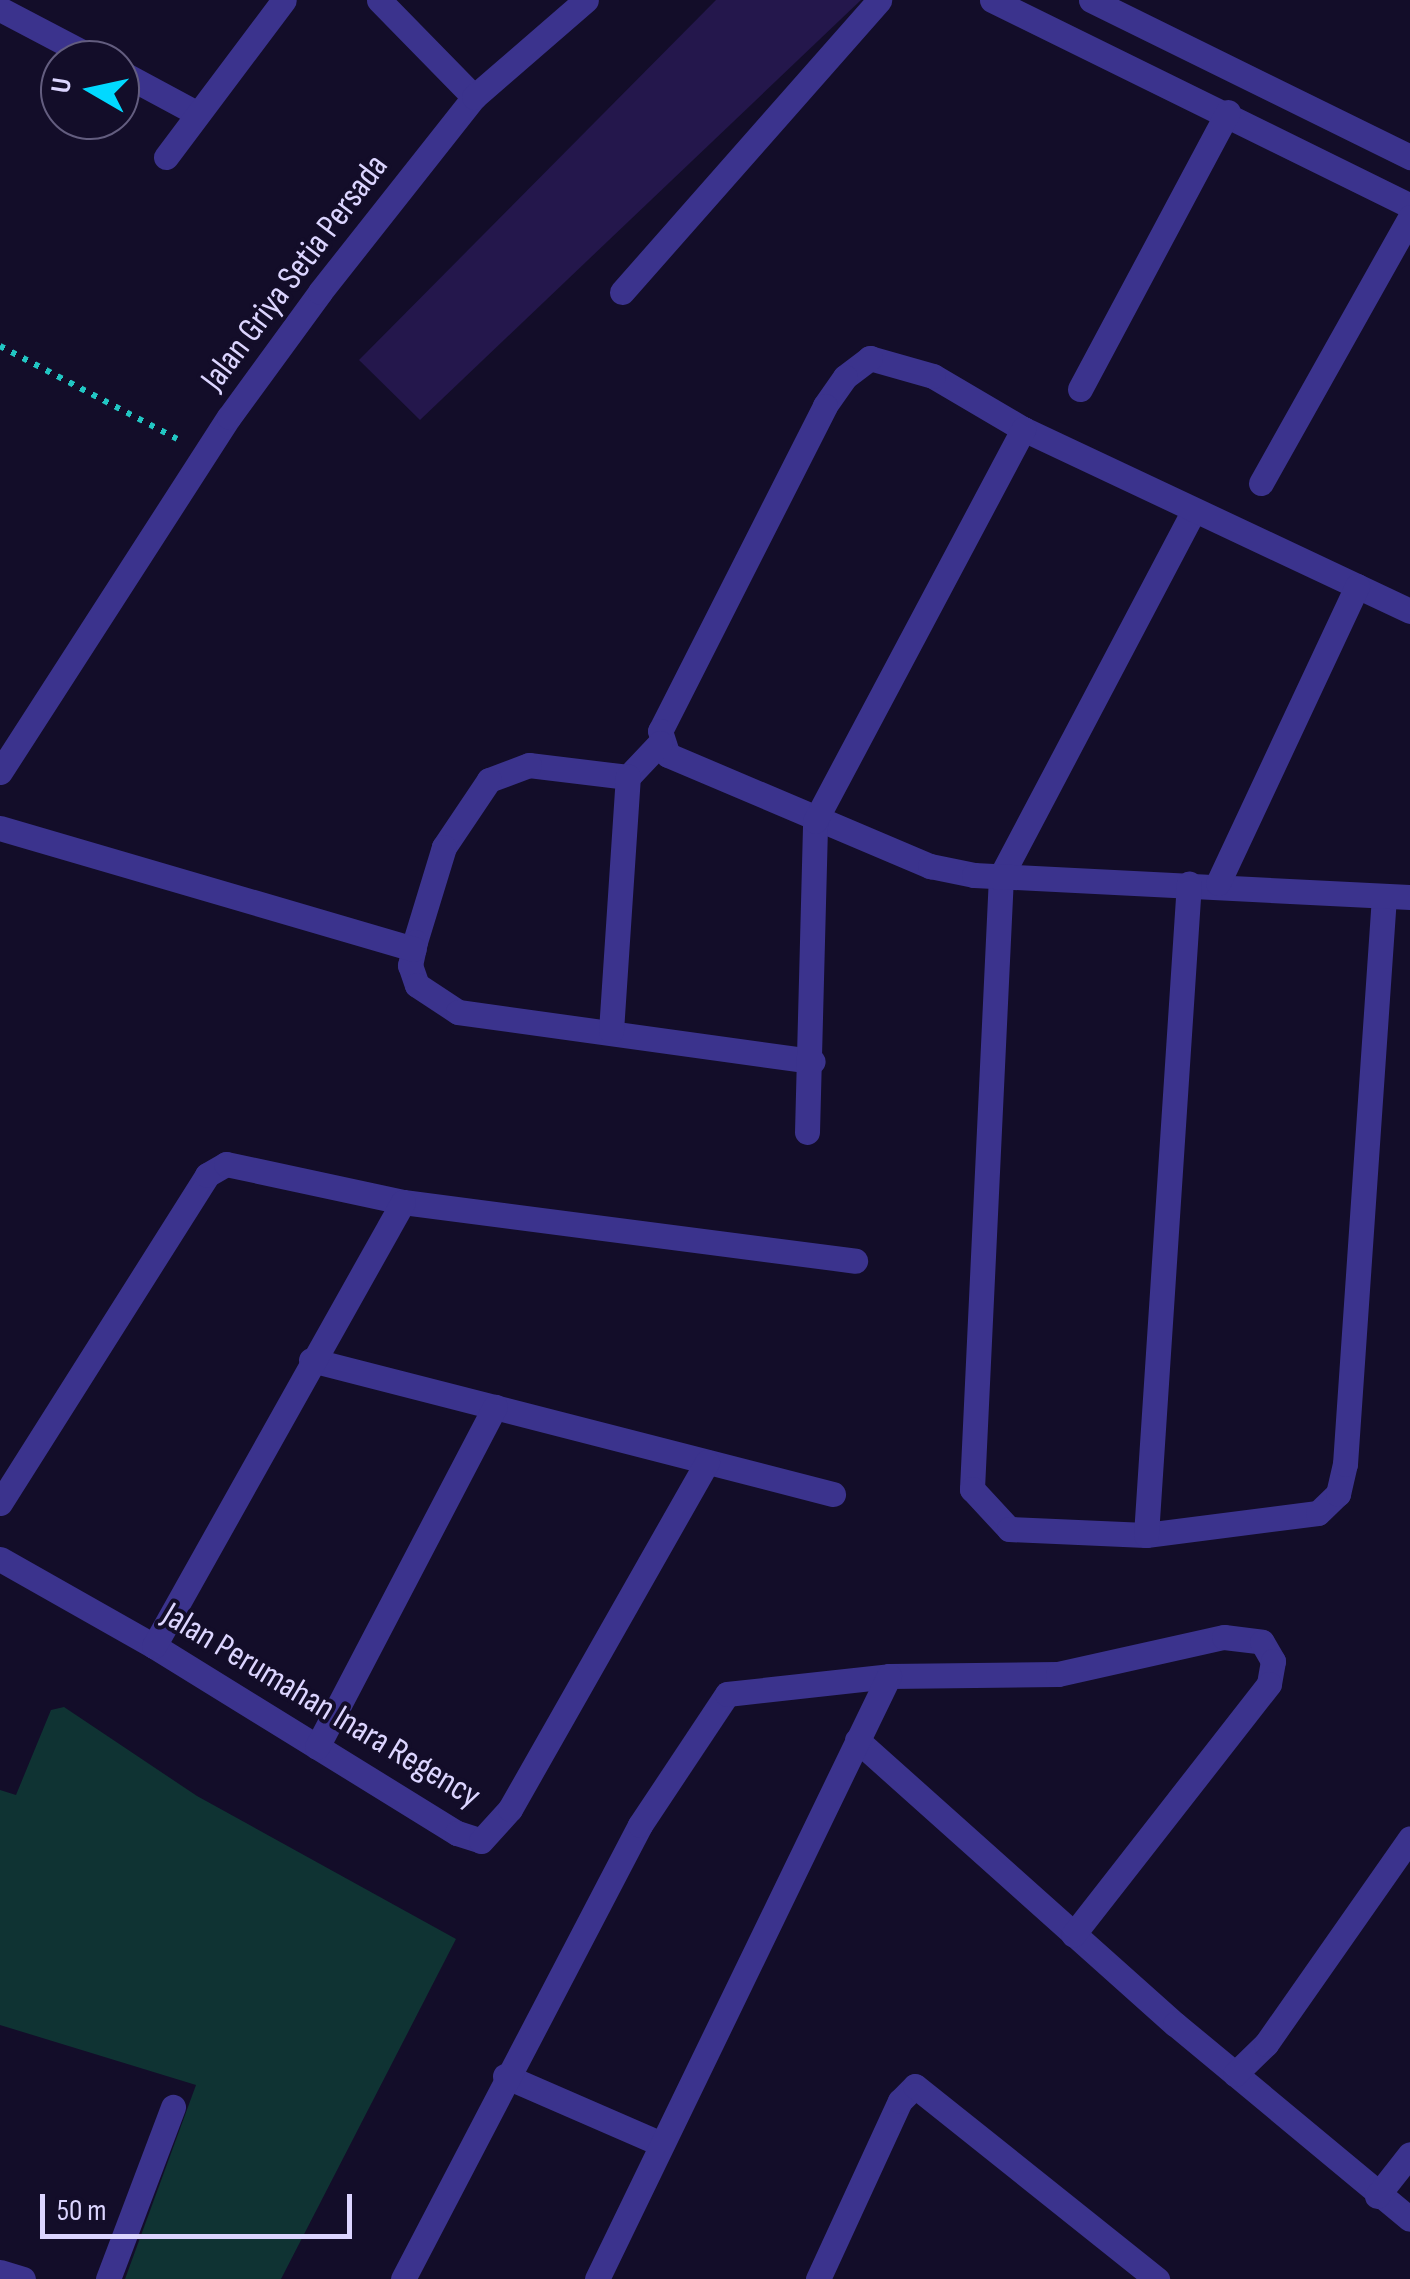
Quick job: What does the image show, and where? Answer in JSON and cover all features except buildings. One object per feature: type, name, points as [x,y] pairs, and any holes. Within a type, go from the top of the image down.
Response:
[{"type":"street","points":[[166,157],[196,112],[284,0]]},
{"type":"street","points":[[380,0],[474,96]]},
{"type":"street","name":"Jalan Griya Setia Persada","points":[[0,772],[205,453],[320,292],[474,96],[586,0]]},
{"type":"street","points":[[622,292],[878,0]]},
{"type":"street","points":[[992,0],[1228,112],[1410,206]]},
{"type":"street","points":[[1091,0],[1410,157]]},
{"type":"street","points":[[0,8],[60,40]]},
{"type":"street","points":[[140,83],[196,112]]},
{"type":"street","points":[[1080,389],[1228,112]]},
{"type":"street","points":[[1260,483],[1410,217]]},
{"type":"street","points":[[1193,512],[1001,876],[972,1489],[1009,1529],[1146,1535],[1318,1513],[1338,1494],[1345,1464],[1397,897],[1218,883],[1001,876],[930,866],[815,821],[668,755],[660,743],[660,731],[845,376],[870,358],[933,376],[1022,430],[1193,512],[1239,526],[1410,612]]},
{"type":"street","points":[[807,1132],[813,1061],[815,821],[1022,430]]},
{"type":"street","points":[[1218,883],[1356,586]]},
{"type":"street","points":[[610,1032],[628,777],[660,743]]},
{"type":"street","points":[[628,777],[528,765],[489,780],[444,848],[414,949],[417,985],[458,1012],[813,1061]]},
{"type":"street","points":[[0,828],[414,949]]},
{"type":"street","points":[[1146,1535],[1189,883]]},
{"type":"street","points":[[0,1503],[206,1174],[226,1164],[252,1165],[403,1202],[855,1261]]},
{"type":"street","points":[[154,1646],[403,1202]]},
{"type":"street","points":[[311,1360],[833,1494]]},
{"type":"street","points":[[318,1747],[495,1408]]},
{"type":"street","name":"Jalan Perumahan Inara Regency","points":[[0,1560],[154,1646],[457,1833],[481,1841],[495,1832],[708,1462]]},
{"type":"street","points":[[403,2279],[505,2076],[674,1765],[727,1694],[889,1676],[1058,1674],[1224,1637],[1262,1642],[1273,1661],[1269,1684],[1074,1934]]},
{"type":"street","points":[[597,2279],[659,2143],[889,1676]]},
{"type":"street","points":[[857,1740],[1235,2074],[1410,2219]]},
{"type":"street","points":[[1235,2074],[1266,2044],[1410,1838]]},
{"type":"street","points":[[505,2076],[659,2143]]},
{"type":"street","points":[[818,2279],[906,2090],[915,2086],[1157,2279]]},
{"type":"street","points":[[108,2279],[173,2107]]},
{"type":"street","points":[[1378,2196],[1410,2154]]},
{"type":"street","points":[[0,2272],[23,2279]]},
{"type":"path","points":[[0,346],[205,453]]},
{"type":"green space","points":[[64,1707],[197,1796],[456,1939],[281,2279],[125,2279],[196,2085],[0,2025],[0,1790],[16,1795],[51,1710]]}]
